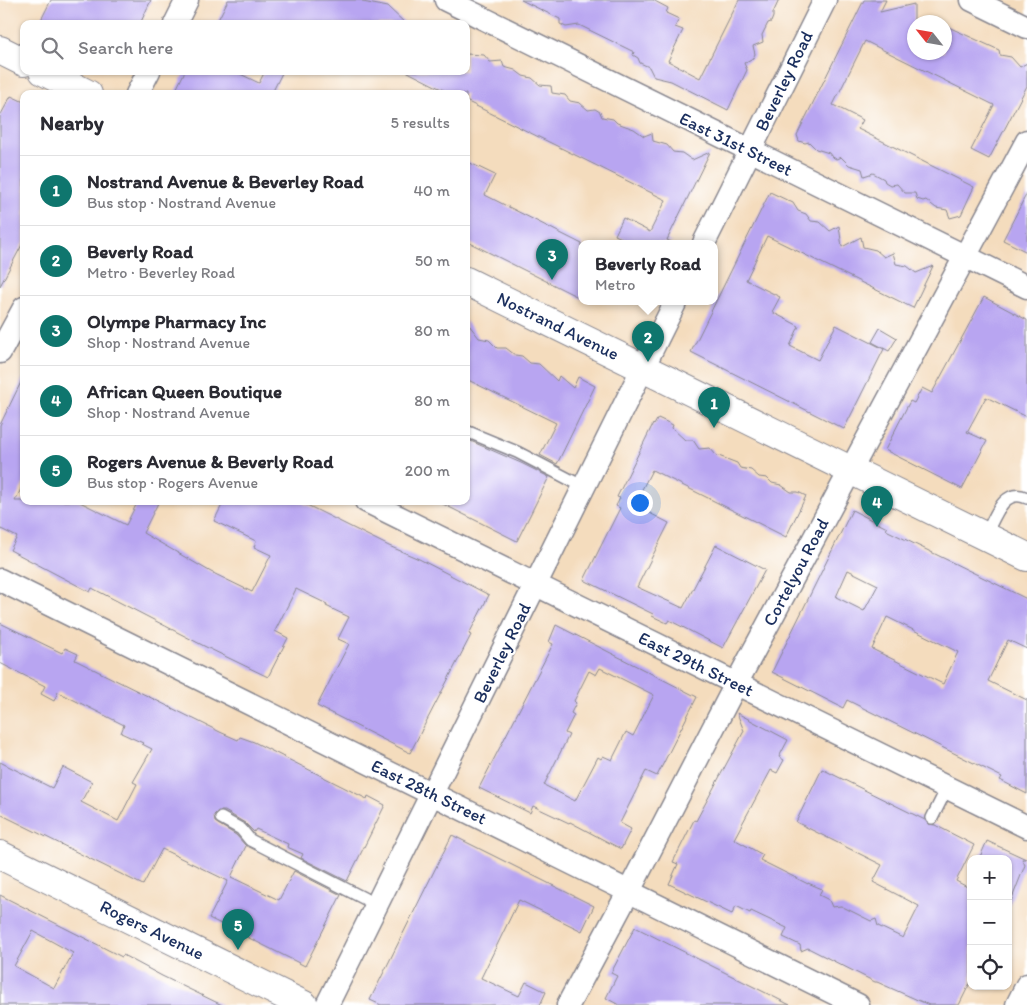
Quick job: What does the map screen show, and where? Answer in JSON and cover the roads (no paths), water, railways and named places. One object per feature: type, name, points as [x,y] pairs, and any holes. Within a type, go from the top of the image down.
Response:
[{"type":"main road","points":[[0,50],[20,60]]},
{"type":"main road","points":[[51,75],[80,90]]},
{"type":"main road","name":"Nostrand Avenue","points":[[470,283],[1027,557]]},
{"type":"main road","name":"Rogers Avenue","points":[[0,855],[304,1005]]},
{"type":"street","points":[[176,20],[187,0]]},
{"type":"street","name":"East 31st Street","points":[[446,0],[1027,287]]},
{"type":"street","name":"Beverley Road","points":[[706,240],[825,0]]},
{"type":"street","points":[[972,0],[1027,28]]},
{"type":"street","points":[[139,90],[147,75]]},
{"type":"street","name":"Cortelyou Road","points":[[568,1005],[736,684],[1027,141]]},
{"type":"street","name":"Beverley Road","points":[[327,1005],[674,305]]},
{"type":"street","points":[[0,352],[15,322]]},
{"type":"street","name":"East 29th Street","points":[[374,505],[1027,827]]},
{"type":"street","name":"East 28th Street","points":[[0,580],[858,1005]]},
{"type":"street","points":[[1017,1005],[1027,985]]},
{"type":"lane","points":[[470,433],[517,452],[584,486]]},
{"type":"lane","points":[[985,536],[1002,502],[1011,496],[1020,494],[1027,498]]},
{"type":"lane","points":[[932,818],[948,788]]},
{"type":"lane","points":[[221,818],[241,829],[250,840],[377,905]]},
{"type":"place","name":"Olympe Pharmacy Inc","points":[[552,280]]},
{"type":"place","name":"Beverly Road","points":[[648,362]]},
{"type":"place","name":"Nostrand Avenue & Beverley Road","points":[[714,428]]},
{"type":"place","name":"African Queen Boutique","points":[[877,527]]},
{"type":"place","name":"Rogers Avenue & Beverly Road","points":[[238,950]]}]
